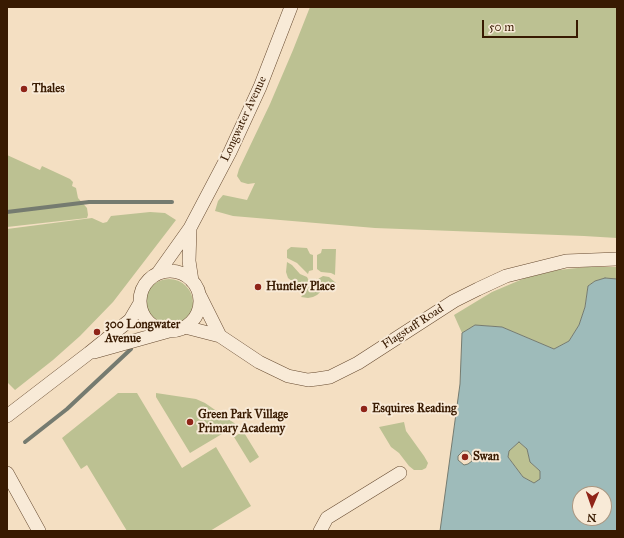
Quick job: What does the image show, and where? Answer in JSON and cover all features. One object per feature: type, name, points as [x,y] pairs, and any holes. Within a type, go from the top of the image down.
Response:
[{"type":"street","name":"Longwater Avenue","points":[[158,273],[190,228],[230,152],[257,94],[291,7]]},
{"type":"street","name":"Longwater Avenue","points":[[190,228],[189,261],[192,281]]},
{"type":"street","name":"Flagstaff Road","points":[[185,327],[220,336],[259,362],[288,376],[308,380],[330,377],[358,363],[454,301],[506,276],[566,261],[617,259]]},
{"type":"street","points":[[89,353],[169,331],[178,330],[185,327],[192,321],[197,313],[199,305],[199,295],[196,288],[192,281],[184,275],[170,271],[158,273],[150,278],[145,284],[141,293],[140,303],[144,316],[151,324],[160,330],[169,331]]},
{"type":"street","name":"Flagstaff Road","points":[[199,295],[220,336]]},
{"type":"street","points":[[7,416],[130,320],[140,303]]},
{"type":"street","points":[[7,473],[40,531]]},
{"type":"street","points":[[320,531],[327,518],[400,473]]},
{"type":"green space","points":[[310,7],[617,7],[617,238],[375,228],[233,216],[215,211],[218,201],[223,195],[247,200],[255,183],[248,184],[241,182],[237,176],[239,169],[270,104]]},
{"type":"green space","points":[[7,155],[40,170],[42,166],[70,179],[73,182],[72,186],[76,188],[78,198],[87,208],[87,218],[7,227]]},
{"type":"green space","points":[[150,212],[165,213],[176,220],[113,302],[80,336],[53,360],[15,390],[7,382],[7,229],[92,218],[103,223],[107,222],[111,216]]},
{"type":"green space","points":[[291,247],[307,248],[310,254],[313,255],[313,270],[309,271],[308,274],[297,263],[287,258],[287,250]]},
{"type":"green space","points":[[322,249],[336,249],[335,275],[321,272],[317,269],[317,255],[321,253]]},
{"type":"green space","points":[[287,262],[300,274],[307,277],[309,281],[306,287],[301,288],[288,278],[286,272]]},
{"type":"green space","points":[[587,267],[617,267],[617,279],[605,278],[595,281],[588,286],[585,307],[579,325],[569,341],[554,349],[502,327],[475,325],[462,333],[454,315],[492,292],[525,278],[558,270]]},
{"type":"green space","points":[[323,276],[329,277],[336,283],[330,283],[313,297],[301,297],[313,282]]},
{"type":"green space","points":[[164,279],[174,279],[186,286],[193,298],[193,308],[186,320],[174,327],[164,327],[156,323],[149,316],[145,308],[145,298],[149,290],[156,283]]},
{"type":"green space","points":[[118,393],[137,393],[182,468],[216,447],[251,506],[210,531],[127,531],[87,465],[81,469],[62,438]]},
{"type":"green space","points":[[156,393],[196,399],[205,403],[237,425],[190,453],[156,397]]},
{"type":"green space","points":[[404,422],[406,431],[428,463],[426,468],[422,470],[414,470],[409,466],[399,453],[391,447],[379,427]]},
{"type":"green space","points":[[243,431],[259,457],[250,463],[234,437]]},
{"type":"green space","points":[[519,442],[527,449],[530,462],[540,471],[540,480],[534,483],[523,477],[508,457],[509,451]]},
{"type":"water","points":[[605,278],[617,279],[617,531],[440,531],[460,384],[462,333],[475,325],[502,327],[554,349],[569,341],[579,325],[585,307],[588,286],[595,281]],"holes":[[[519,442],[527,449],[530,462],[540,471],[540,479],[534,483],[523,477],[508,457],[509,451]],[[463,451],[468,451],[472,456],[472,461],[464,465],[458,460],[458,456]]]},
{"type":"waterway","points":[[7,212],[89,202],[172,202]]},
{"type":"waterway","points":[[25,442],[67,409],[131,349]]},
{"type":"place","name":"Thales","points":[[24,89]]},
{"type":"place","name":"Huntley Place","points":[[258,287]]},
{"type":"place","name":"300 Longwater Avenue","points":[[97,332]]},
{"type":"place","name":"Esquires Reading","points":[[364,409]]},
{"type":"place","name":"Green Park Village Primary Academy","points":[[190,422]]},
{"type":"place","name":"Swan","points":[[465,457]]}]
